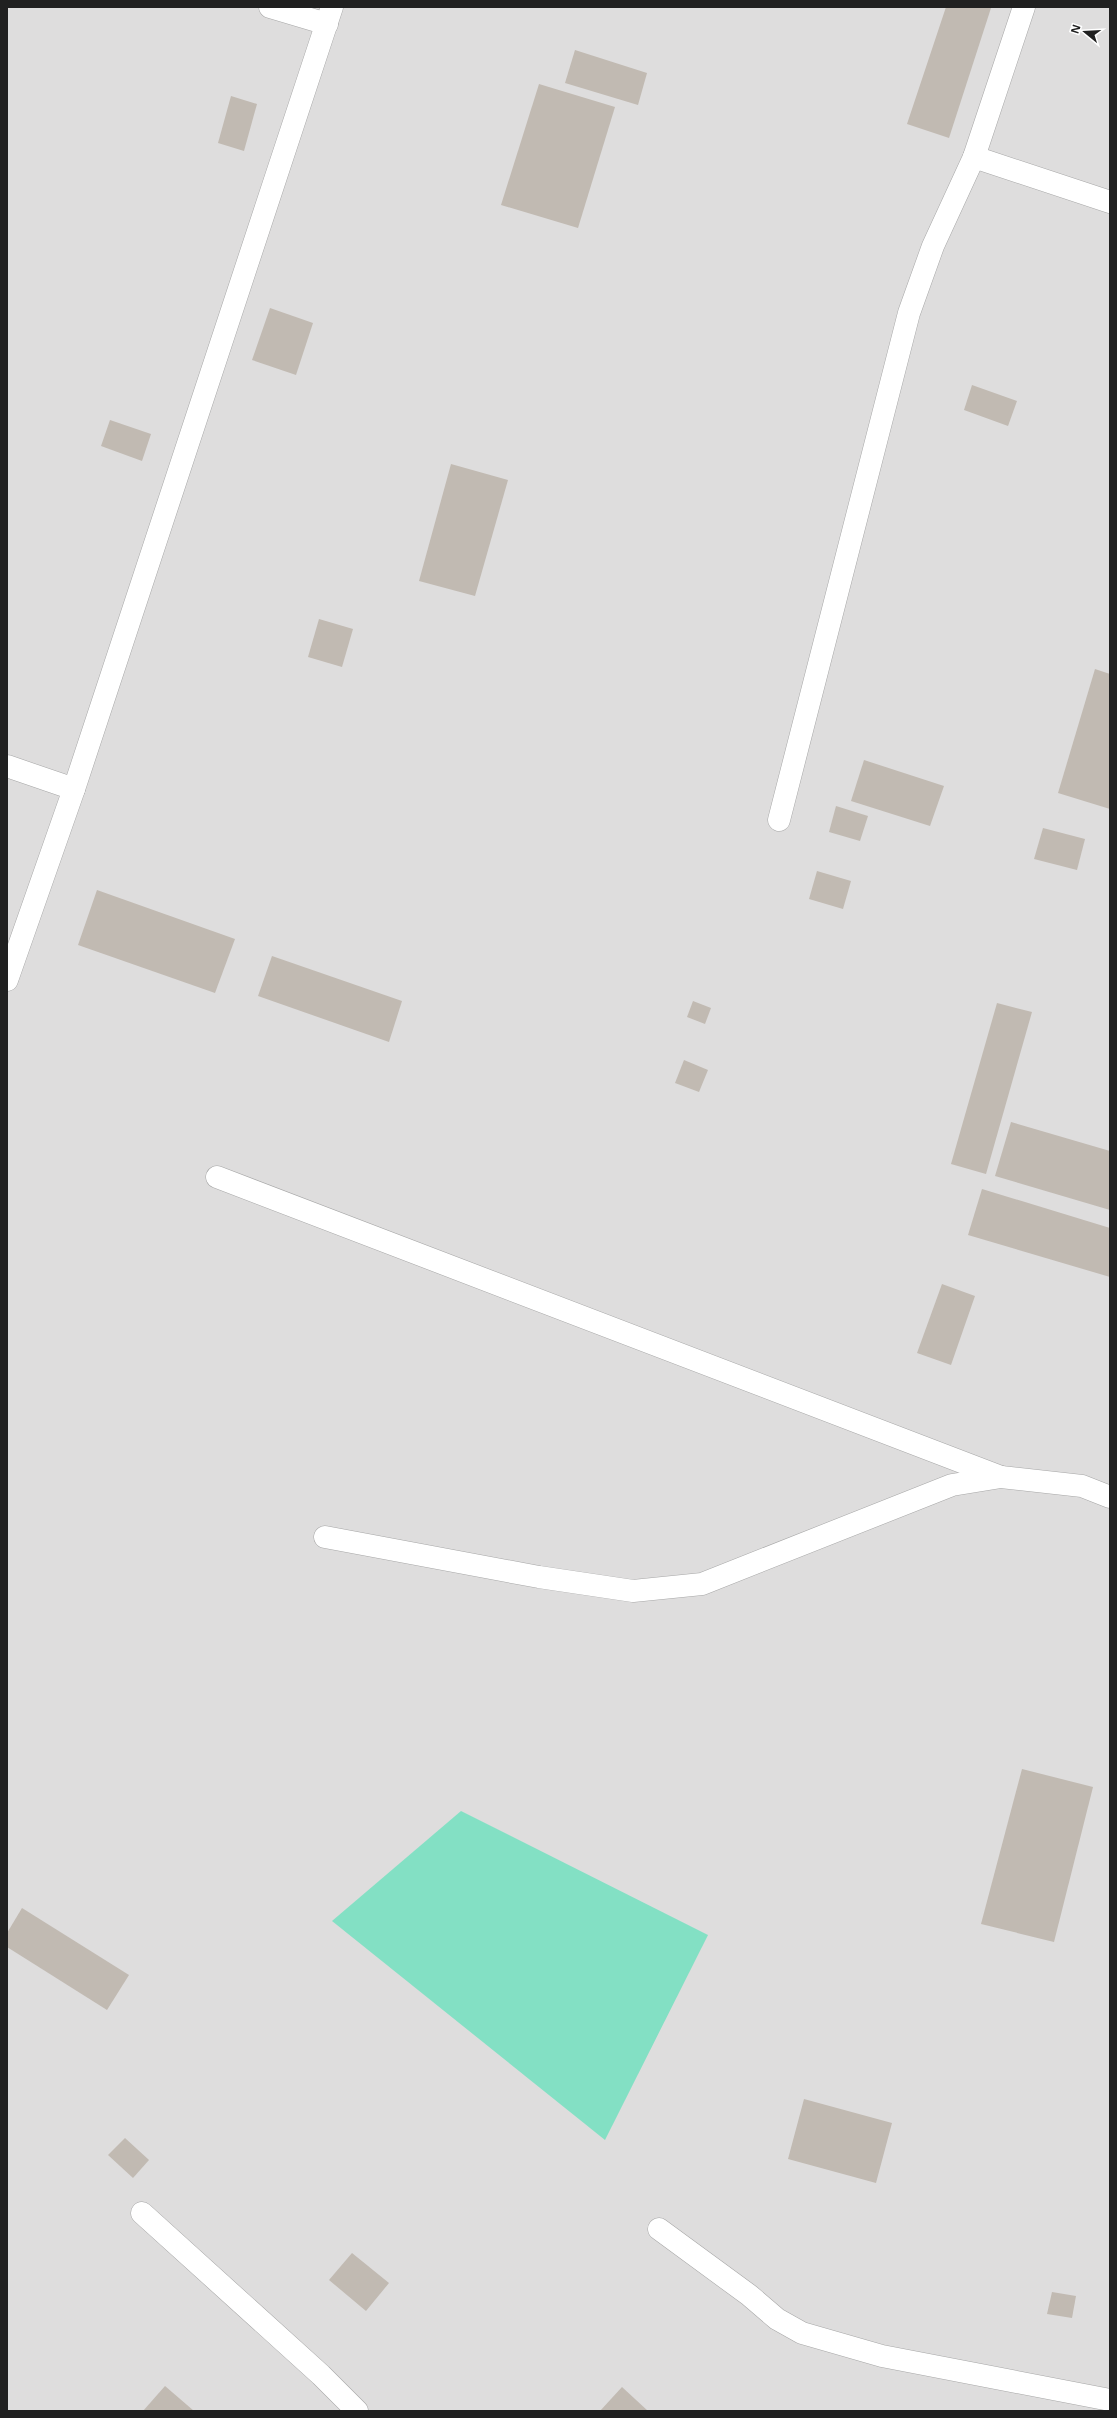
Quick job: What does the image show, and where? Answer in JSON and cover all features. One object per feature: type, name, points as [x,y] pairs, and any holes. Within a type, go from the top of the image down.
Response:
[{"type":"street","points":[[7,980],[74,790],[329,16],[270,7]]},
{"type":"street","points":[[779,820],[909,313],[933,246],[974,157],[1024,7]]},
{"type":"street","points":[[974,157],[1110,202]]},
{"type":"street","points":[[7,766],[74,790]]},
{"type":"street","points":[[217,1177],[1002,1477],[1082,1486],[1110,1497]]},
{"type":"street","points":[[325,1537],[539,1577],[633,1591],[702,1584],[952,1485],[1002,1477]]},
{"type":"street","points":[[142,2214],[321,2375],[357,2411]]},
{"type":"street","points":[[659,2229],[749,2294],[777,2319],[802,2333],[882,2356],[1110,2400]]},
{"type":"shaded area","points":[[7,7],[1110,7],[1110,2411],[7,2411]]},
{"type":"green space","points":[[461,1811],[708,1935],[605,2140],[332,1921]]},
{"type":"building","points":[[946,7],[991,8],[949,138],[907,124]]},
{"type":"building","points":[[575,50],[647,73],[638,105],[565,83]]},
{"type":"building","points":[[539,84],[615,107],[578,228],[501,205]]},
{"type":"building","points":[[231,96],[257,104],[244,151],[218,143]]},
{"type":"building","points":[[270,308],[313,323],[296,375],[252,360]]},
{"type":"building","points":[[972,385],[1017,401],[1008,426],[964,410]]},
{"type":"building","points":[[110,420],[151,434],[142,461],[101,446]]},
{"type":"building","points":[[451,464],[508,480],[475,596],[419,581]]},
{"type":"building","points":[[319,619],[353,629],[342,667],[308,657]]},
{"type":"building","points":[[1095,669],[1110,674],[1110,809],[1058,793]]},
{"type":"building","points":[[864,760],[944,786],[930,826],[851,801]]},
{"type":"building","points":[[836,806],[868,816],[860,841],[829,832]]},
{"type":"building","points":[[1043,828],[1085,839],[1077,870],[1034,859]]},
{"type":"building","points":[[817,871],[851,881],[843,909],[809,899]]},
{"type":"building","points":[[97,890],[235,939],[215,993],[78,945]]},
{"type":"building","points":[[272,956],[402,1001],[389,1042],[258,996]]},
{"type":"building","points":[[693,1001],[711,1008],[705,1024],[687,1017]]},
{"type":"building","points":[[997,1003],[1032,1012],[986,1174],[951,1164]]},
{"type":"building","points":[[684,1060],[708,1070],[699,1092],[675,1083]]},
{"type":"building","points":[[1011,1122],[1110,1151],[1110,1210],[995,1176]]},
{"type":"building","points":[[982,1189],[1110,1228],[1110,1277],[968,1235]]},
{"type":"building","points":[[942,1284],[975,1296],[951,1365],[917,1353]]},
{"type":"building","points":[[1022,1769],[1093,1787],[1054,1942],[981,1924]]},
{"type":"building","points":[[22,1908],[129,1975],[107,2010],[7,1947],[7,1933]]},
{"type":"building","points":[[804,2099],[892,2123],[876,2183],[788,2159]]},
{"type":"building","points":[[125,2138],[149,2160],[133,2178],[108,2155]]},
{"type":"building","points":[[352,2253],[389,2283],[366,2311],[329,2280]]},
{"type":"building","points":[[1052,2292],[1076,2296],[1072,2318],[1047,2314]]},
{"type":"building","points":[[165,2386],[194,2411],[143,2411]]},
{"type":"building","points":[[622,2387],[648,2411],[600,2411]]}]
